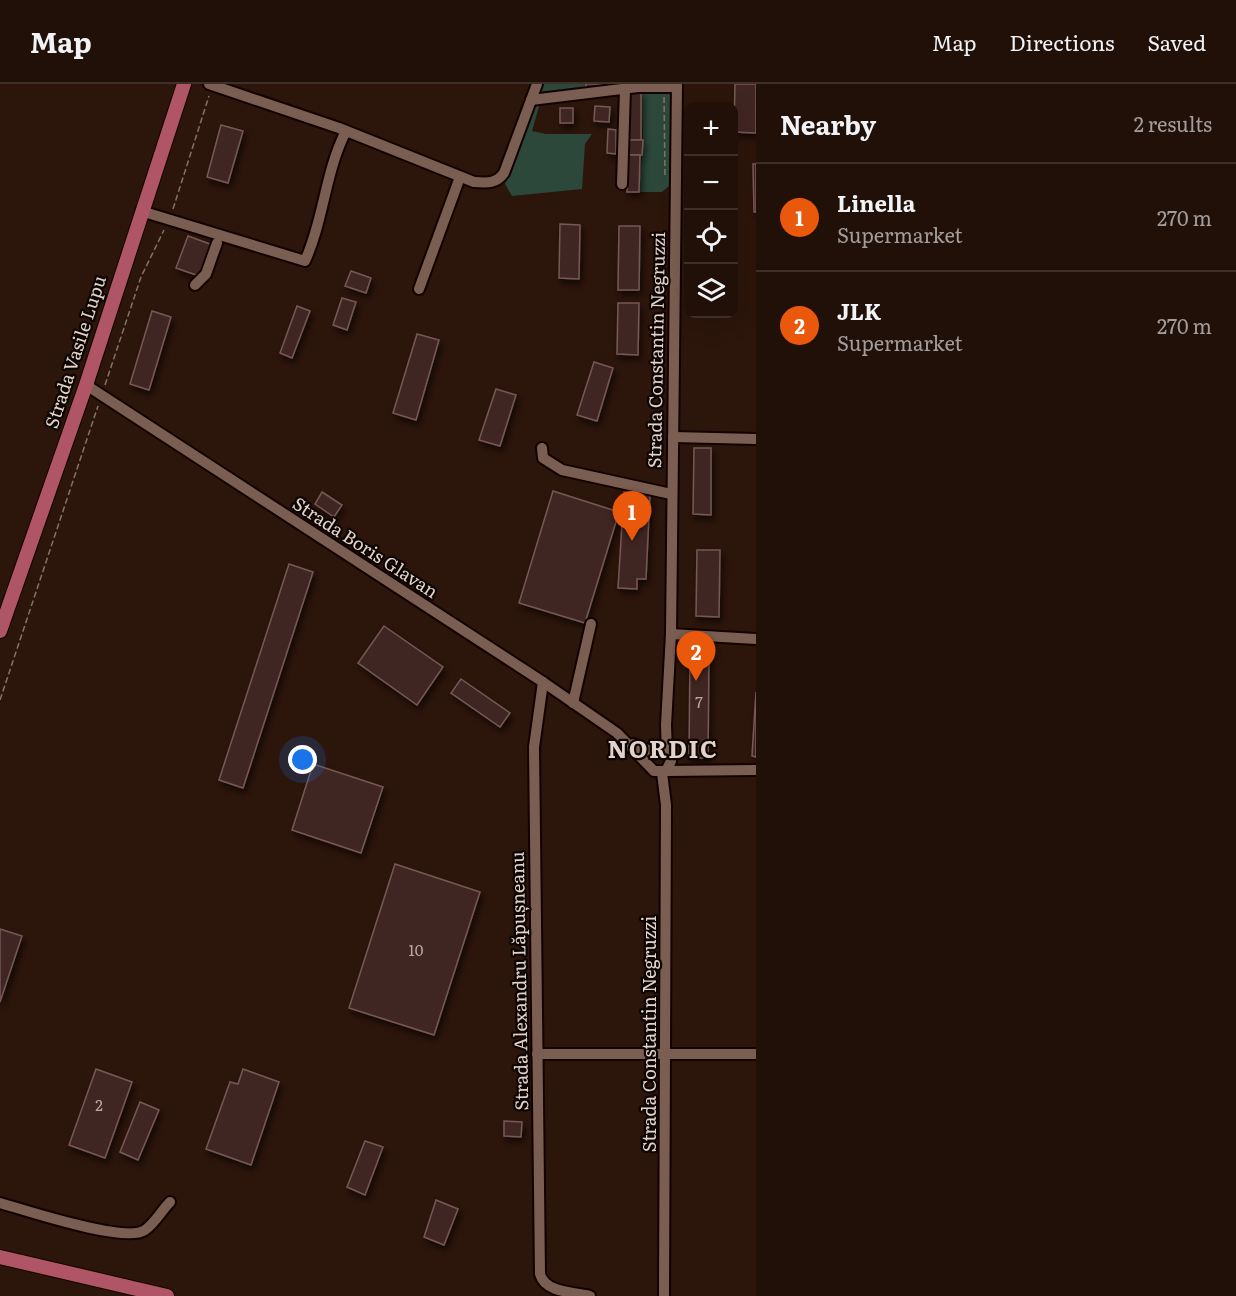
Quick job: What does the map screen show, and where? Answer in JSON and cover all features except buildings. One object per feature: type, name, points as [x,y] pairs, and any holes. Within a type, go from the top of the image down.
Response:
[{"type":"main road","name":"Strada Vasile Lupu","points":[[0,631],[86,386],[184,84]]},
{"type":"main road","points":[[0,1249],[24,1261]]},
{"type":"main road","points":[[0,1257],[167,1296]]},
{"type":"street","points":[[208,84],[346,131],[459,177],[481,183],[499,180],[537,84]]},
{"type":"street","points":[[531,100],[677,85]]},
{"type":"street","name":"Strada Constantin Negruzzi","points":[[664,1296],[667,1052],[666,805],[663,760],[671,634],[677,85]]},
{"type":"street","points":[[622,184],[625,89]]},
{"type":"street","points":[[141,211],[305,261],[321,215],[333,164],[346,131]]},
{"type":"street","points":[[419,289],[459,177]]},
{"type":"street","points":[[195,285],[206,274],[217,243]]},
{"type":"street","name":"Strada Boris Glavan","points":[[86,386],[543,682],[624,740],[650,764],[663,760]]},
{"type":"street","points":[[673,437],[756,439]]},
{"type":"street","points":[[542,448],[543,458],[562,470],[671,494]]},
{"type":"street","points":[[573,703],[591,624]]},
{"type":"street","points":[[671,634],[756,639]]},
{"type":"street","name":"Strada Alexandru Lăpușneanu","points":[[543,682],[534,747],[541,1281],[559,1290],[590,1296]]},
{"type":"street","name":"Strada Boris Glavan","points":[[624,740],[663,760],[697,770],[756,770]]},
{"type":"street","points":[[537,1054],[667,1052],[756,1054]]},
{"type":"street","points":[[0,1203],[112,1233],[136,1233],[145,1230],[170,1202]]},
{"type":"path","points":[[664,87],[665,178]]},
{"type":"green space","points":[[543,84],[586,84],[586,88],[539,96]]},
{"type":"green space","points":[[668,90],[671,95],[669,186],[662,192],[639,192],[643,141],[641,92]]},
{"type":"green space","points":[[540,103],[532,131],[546,134],[592,134],[585,144],[582,189],[512,196],[505,184],[534,105]]},
{"type":"place","name":"Linella","points":[[632,541]]},
{"type":"place","name":"JLK","points":[[696,681]]},
{"type":"district","name":"NORDIC","points":[[663,750]]}]
